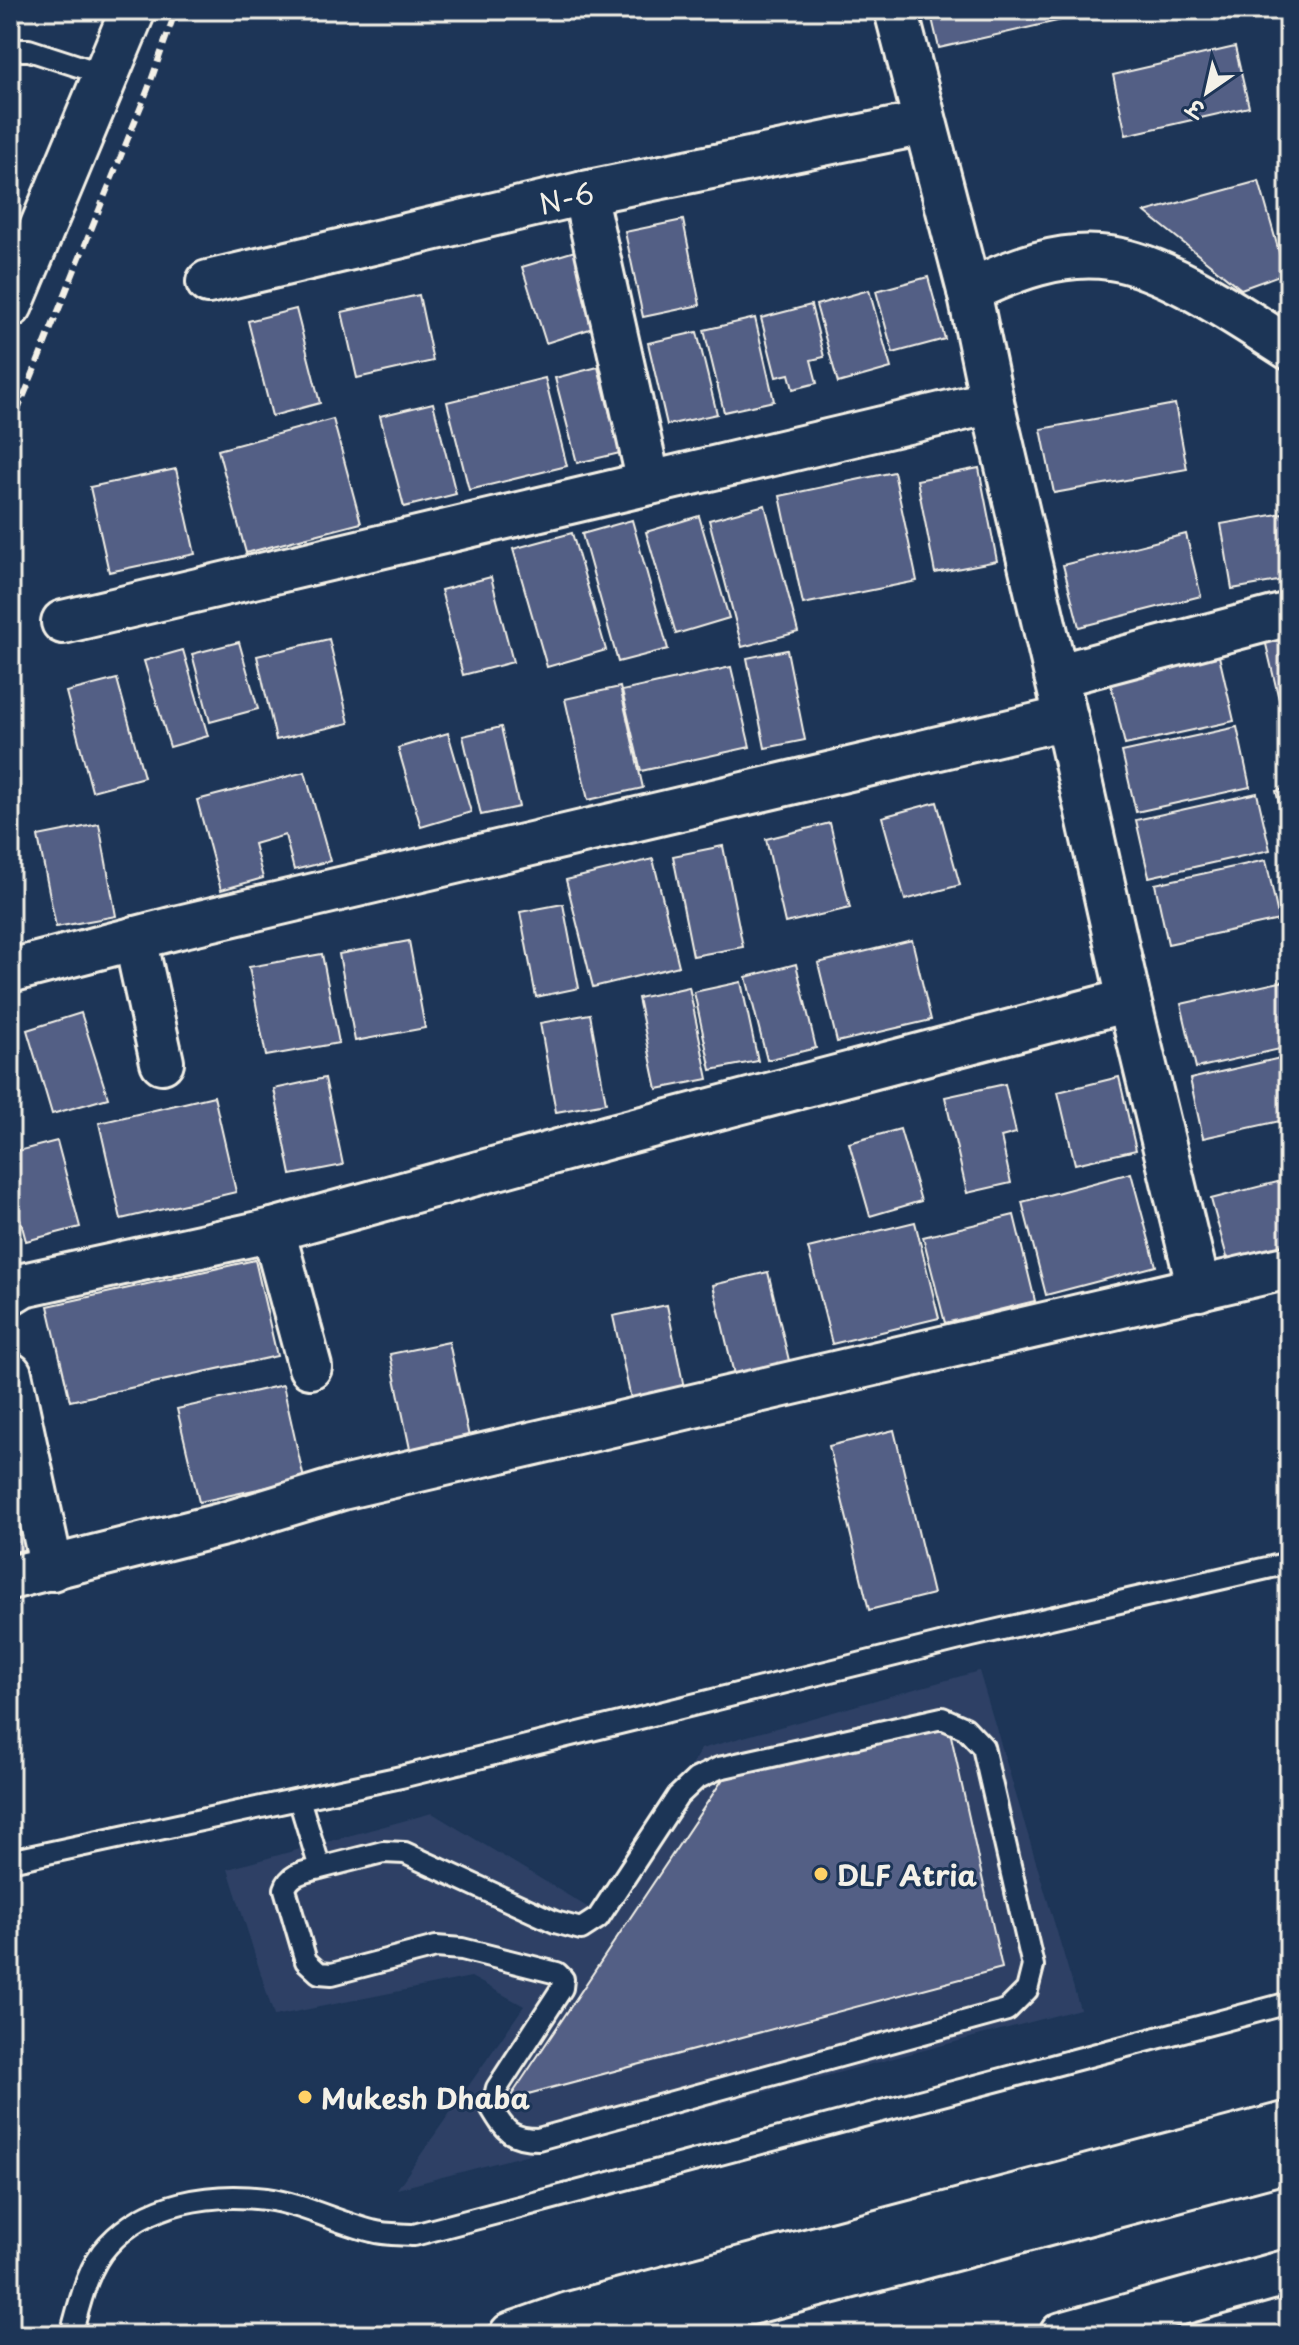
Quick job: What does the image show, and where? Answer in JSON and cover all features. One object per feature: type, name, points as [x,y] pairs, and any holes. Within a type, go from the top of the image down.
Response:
[{"type":"street","points":[[10,305],[133,10]]},
{"type":"street","points":[[896,10],[969,291],[1129,1000],[1199,1289]]},
{"type":"street","name":"N-6","points":[[208,282],[584,193],[925,123]]},
{"type":"street","points":[[584,193],[649,483]]},
{"type":"street","points":[[969,291],[1040,262],[1111,258],[1165,275],[1289,348]]},
{"type":"street","points":[[63,622],[992,402]]},
{"type":"street","points":[[1056,676],[1289,614]]},
{"type":"street","points":[[10,971],[135,938],[1066,718]]},
{"type":"street","points":[[135,938],[162,1062]]},
{"type":"street","points":[[10,1293],[23,1285],[273,1230],[609,1137],[1129,1000]]},
{"type":"street","points":[[273,1230],[310,1367]]},
{"type":"street","points":[[10,1578],[224,1524],[358,1485],[1289,1267]]},
{"type":"street","points":[[10,1374],[52,1569]]},
{"type":"street","points":[[512,2335],[569,2315],[1289,2124]]},
{"type":"street","points":[[626,2335],[1289,2159]]},
{"type":"street","points":[[1088,2333],[1289,2272]]},
{"type":"lane","points":[[10,50],[29,50],[106,75]]},
{"type":"lane","points":[[10,1861],[401,1777],[972,1636],[1289,1563]]},
{"type":"lane","points":[[942,1718],[965,1728],[983,1747],[1033,1966],[1027,1990],[1007,2010],[538,2139],[520,2139],[503,2128],[492,2109],[497,2088],[562,1988],[563,1979],[557,1973],[462,1949],[436,1947],[332,1974],[319,1973],[306,1961],[285,1889],[287,1881],[294,1875],[320,1868],[383,1852],[405,1853],[555,1922],[581,1929],[598,1918],[678,1796],[696,1779],[719,1768],[942,1718]]},
{"type":"lane","points":[[299,1799],[320,1868]]},
{"type":"lane","points":[[71,2335],[84,2288],[106,2246],[141,2217],[195,2199],[266,2199],[373,2232],[414,2235],[1289,2003]]},
{"type":"path","points":[[10,390],[24,398]]},
{"type":"shaded area","points":[[979,1671],[1080,2009],[397,2189],[524,2006],[471,1977],[274,2016],[228,1869],[432,1813],[602,1916],[701,1749]]},
{"type":"building","points":[[930,10],[1064,10],[1066,19],[939,48]]},
{"type":"building","points":[[1235,47],[1249,107],[1126,135],[1113,75]]},
{"type":"building","points":[[1259,181],[1285,273],[1241,289],[1145,212]]},
{"type":"building","points":[[683,220],[700,305],[643,317],[625,232]]},
{"type":"building","points":[[575,251],[599,326],[546,343],[522,267]]},
{"type":"building","points":[[928,277],[945,339],[893,353],[876,291]]},
{"type":"building","points":[[869,290],[891,368],[838,383],[816,305]]},
{"type":"building","points":[[419,295],[433,361],[357,378],[342,312]]},
{"type":"building","points":[[811,305],[824,357],[811,360],[817,383],[793,389],[789,374],[776,377],[761,318]]},
{"type":"building","points":[[296,309],[320,403],[272,416],[248,321]]},
{"type":"building","points":[[755,318],[774,401],[724,412],[704,330]]},
{"type":"building","points":[[697,332],[717,414],[667,425],[648,343]]},
{"type":"building","points":[[598,367],[620,453],[577,463],[555,378]]},
{"type":"building","points":[[545,378],[567,466],[469,490],[447,402]]},
{"type":"building","points":[[433,403],[456,494],[404,507],[380,416]]},
{"type":"building","points":[[1175,404],[1187,469],[1054,493],[1041,429]]},
{"type":"building","points":[[333,419],[361,523],[246,553],[218,450]]},
{"type":"building","points":[[979,468],[997,561],[935,573],[917,480]]},
{"type":"building","points":[[176,469],[195,554],[109,572],[90,487]]},
{"type":"building","points":[[894,472],[917,581],[803,604],[780,496]]},
{"type":"building","points":[[765,505],[798,632],[742,647],[709,520]]},
{"type":"building","points":[[1289,512],[1289,579],[1232,589],[1221,524]]},
{"type":"building","points":[[699,516],[729,618],[676,634],[646,532]]},
{"type":"building","points":[[632,520],[668,649],[618,662],[582,534]]},
{"type":"building","points":[[572,533],[606,650],[547,667],[513,549]]},
{"type":"building","points":[[1186,534],[1201,596],[1079,627],[1063,565]]},
{"type":"building","points":[[491,577],[513,662],[463,675],[441,590]]},
{"type":"building","points":[[1289,634],[1289,706],[1281,708],[1265,640]]},
{"type":"building","points":[[329,639],[349,723],[276,740],[257,656]]},
{"type":"building","points":[[239,642],[258,709],[210,722],[192,654]]},
{"type":"building","points":[[183,650],[208,736],[170,747],[144,661]]},
{"type":"building","points":[[787,650],[805,740],[765,748],[747,658]]},
{"type":"building","points":[[1219,656],[1234,721],[1125,745],[1110,680]]},
{"type":"building","points":[[731,667],[750,747],[641,771],[622,691]]},
{"type":"building","points":[[117,679],[144,777],[92,791],[66,692]]},
{"type":"building","points":[[620,687],[643,788],[588,800],[565,699]]},
{"type":"building","points":[[501,727],[519,807],[481,815],[463,736]]},
{"type":"building","points":[[1237,727],[1250,787],[1136,812],[1122,752]]},
{"type":"building","points":[[448,733],[471,812],[421,827],[398,748]]},
{"type":"building","points":[[305,772],[330,861],[294,870],[285,835],[254,844],[263,878],[221,890],[197,800]]},
{"type":"building","points":[[1289,788],[1289,845],[1276,791]]},
{"type":"building","points":[[1257,793],[1270,850],[1149,877],[1136,820]]},
{"type":"building","points":[[937,802],[960,885],[905,900],[882,817]]},
{"type":"building","points":[[830,823],[850,908],[785,923],[766,839]]},
{"type":"building","points":[[99,824],[116,916],[56,927],[38,836]]},
{"type":"building","points":[[723,846],[743,947],[693,956],[673,856]]},
{"type":"building","points":[[653,859],[679,966],[593,987],[566,880]]},
{"type":"building","points":[[1266,860],[1279,920],[1168,944],[1155,884]]},
{"type":"building","points":[[563,904],[579,988],[536,997],[520,912]]},
{"type":"building","points":[[912,940],[931,1020],[837,1042],[818,963]]},
{"type":"building","points":[[409,941],[425,1028],[355,1041],[339,954]]},
{"type":"building","points":[[322,954],[339,1043],[266,1056],[249,967]]},
{"type":"building","points":[[796,964],[816,1048],[767,1060],[746,977]]},
{"type":"building","points":[[1289,980],[1289,1047],[1196,1068],[1181,1004]]},
{"type":"building","points":[[741,982],[758,1061],[711,1070],[694,992]]},
{"type":"building","points":[[689,987],[708,1079],[657,1089],[638,998]]},
{"type":"building","points":[[81,1013],[108,1098],[52,1114],[27,1030]]},
{"type":"building","points":[[590,1014],[606,1103],[556,1112],[540,1023]]},
{"type":"building","points":[[1289,1056],[1289,1119],[1203,1138],[1190,1079]]},
{"type":"building","points":[[1119,1077],[1136,1150],[1075,1164],[1058,1092]]},
{"type":"building","points":[[325,1078],[343,1165],[291,1175],[274,1089]]},
{"type":"building","points":[[1005,1084],[1016,1133],[1001,1137],[1011,1183],[967,1193],[945,1097]]},
{"type":"building","points":[[214,1096],[236,1192],[121,1219],[99,1123]]},
{"type":"building","points":[[900,1129],[921,1201],[870,1216],[849,1143]]},
{"type":"building","points":[[57,1141],[80,1227],[26,1241],[10,1182],[10,1153]]},
{"type":"building","points":[[1131,1173],[1156,1266],[1046,1295],[1022,1202]]},
{"type":"building","points":[[1289,1179],[1289,1245],[1228,1261],[1211,1199]]},
{"type":"building","points":[[1014,1215],[1035,1301],[945,1323],[923,1237]]},
{"type":"building","points":[[915,1222],[939,1318],[832,1344],[808,1248]]},
{"type":"building","points":[[255,1260],[277,1356],[70,1401],[48,1306]]},
{"type":"building","points":[[768,1272],[791,1369],[736,1383],[713,1285]]},
{"type":"building","points":[[667,1305],[684,1388],[631,1399],[613,1316]]},
{"type":"building","points":[[449,1342],[469,1437],[410,1449],[390,1354]]},
{"type":"building","points":[[283,1385],[304,1479],[199,1502],[177,1409]]},
{"type":"building","points":[[894,1430],[933,1594],[869,1610],[829,1446]]},
{"type":"building","points":[[10,1447],[40,1546],[10,1553]]},
{"type":"building","name":"DLF Atria","points":[[948,1722],[1002,1968],[509,2099],[723,1779]]},
{"type":"railway","points":[[10,430],[148,89],[176,10]]},
{"type":"place","name":"DLF Atria","points":[[821,1874]]},
{"type":"place","name":"Mukesh Dhaba","points":[[305,2097]]}]
